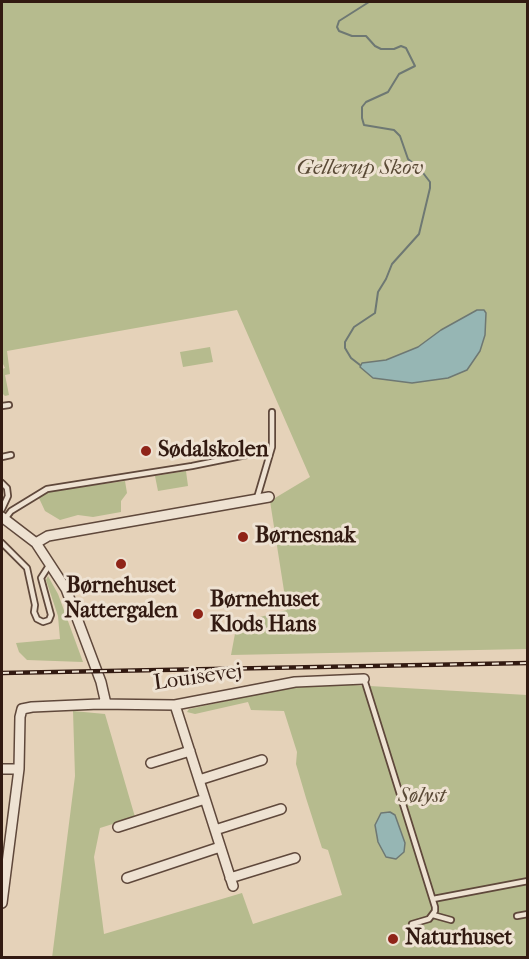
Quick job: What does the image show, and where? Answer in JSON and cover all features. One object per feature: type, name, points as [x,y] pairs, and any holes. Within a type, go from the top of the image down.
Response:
[{"type":"street","points":[[36,543],[48,536],[269,497]]},
{"type":"street","points":[[3,515],[36,543],[66,589],[101,682],[106,704]]},
{"type":"street","name":"Louisevej","points":[[19,769],[22,709],[106,704],[176,705],[295,682],[364,679]]},
{"type":"street","points":[[176,705],[231,882],[295,858]]},
{"type":"street","points":[[151,763],[190,751]]},
{"type":"street","points":[[199,780],[262,760]]},
{"type":"street","points":[[2,769],[19,769],[2,903]]},
{"type":"street","points":[[118,827],[205,799]]},
{"type":"street","points":[[215,830],[280,809]]},
{"type":"street","points":[[127,878],[220,847]]},
{"type":"lane","points":[[2,406],[9,405]]},
{"type":"lane","points":[[256,500],[271,450],[272,412]]},
{"type":"lane","points":[[3,515],[47,489],[182,468],[271,450]]},
{"type":"lane","points":[[2,457],[11,455]]},
{"type":"lane","points":[[2,483],[7,488],[8,496],[3,515]]},
{"type":"lane","points":[[2,543],[27,568],[35,605],[34,612],[37,619],[43,622],[49,620],[51,615],[41,578],[50,564]]},
{"type":"lane","points":[[364,679],[433,899],[435,911],[433,915],[424,921],[412,924]]},
{"type":"lane","points":[[433,899],[528,881]]},
{"type":"lane","points":[[517,916],[528,914]]},
{"type":"lane","points":[[433,915],[451,920]]},
{"type":"green space","name":"Gellerup Skov","points":[[2,2],[527,2],[527,649],[231,655],[237,623],[287,610],[270,501],[310,477],[237,310],[7,351],[10,374],[5,375],[9,395],[5,396],[2,393],[2,369],[5,368],[2,362]]},
{"type":"green space","points":[[210,347],[213,362],[183,367],[180,352]]},
{"type":"green space","points":[[186,471],[188,486],[158,491],[155,476]]},
{"type":"green space","points":[[125,481],[127,493],[121,501],[121,512],[93,517],[78,515],[60,520],[45,511],[38,496],[46,492]]},
{"type":"green space","points":[[48,576],[58,594],[83,662],[27,660],[19,652],[16,643],[60,639],[58,616],[46,580]]},
{"type":"green space","name":"Sølyst","points":[[350,683],[352,685],[527,695],[527,957],[52,958],[75,776],[73,711],[105,714],[135,817],[100,828],[94,857],[104,934],[242,893],[253,924],[342,895],[328,850],[322,848],[306,798],[296,764],[297,752],[284,711],[251,710],[248,702],[195,714],[187,712],[189,709],[298,686]]},
{"type":"water","points":[[477,310],[484,310],[486,313],[485,335],[480,351],[467,370],[448,378],[412,383],[373,378],[360,367],[362,363],[386,360],[418,347],[441,330]]},
{"type":"water","points":[[390,812],[395,815],[405,843],[404,852],[396,859],[386,857],[378,842],[375,825],[381,813]]},
{"type":"waterway","points":[[360,365],[351,358],[345,348],[345,342],[354,327],[375,313],[378,292],[392,264],[419,234],[430,188],[430,182],[408,159],[400,136],[394,130],[364,125],[362,107],[366,102],[388,92],[399,74],[415,66],[406,48],[401,46],[394,49],[381,49],[366,36],[352,36],[339,31],[337,27],[339,21],[369,2]]},
{"type":"railway","points":[[2,673],[528,663]]},
{"type":"place","name":"Sødalskolen","points":[[146,451]]},
{"type":"place","name":"Børnesnak","points":[[243,537]]},
{"type":"place","name":"Børnehuset Nattergalen","points":[[121,564]]},
{"type":"place","name":"Børnehuset Klods Hans","points":[[198,614]]},
{"type":"place","name":"Naturhuset","points":[[393,939]]}]
